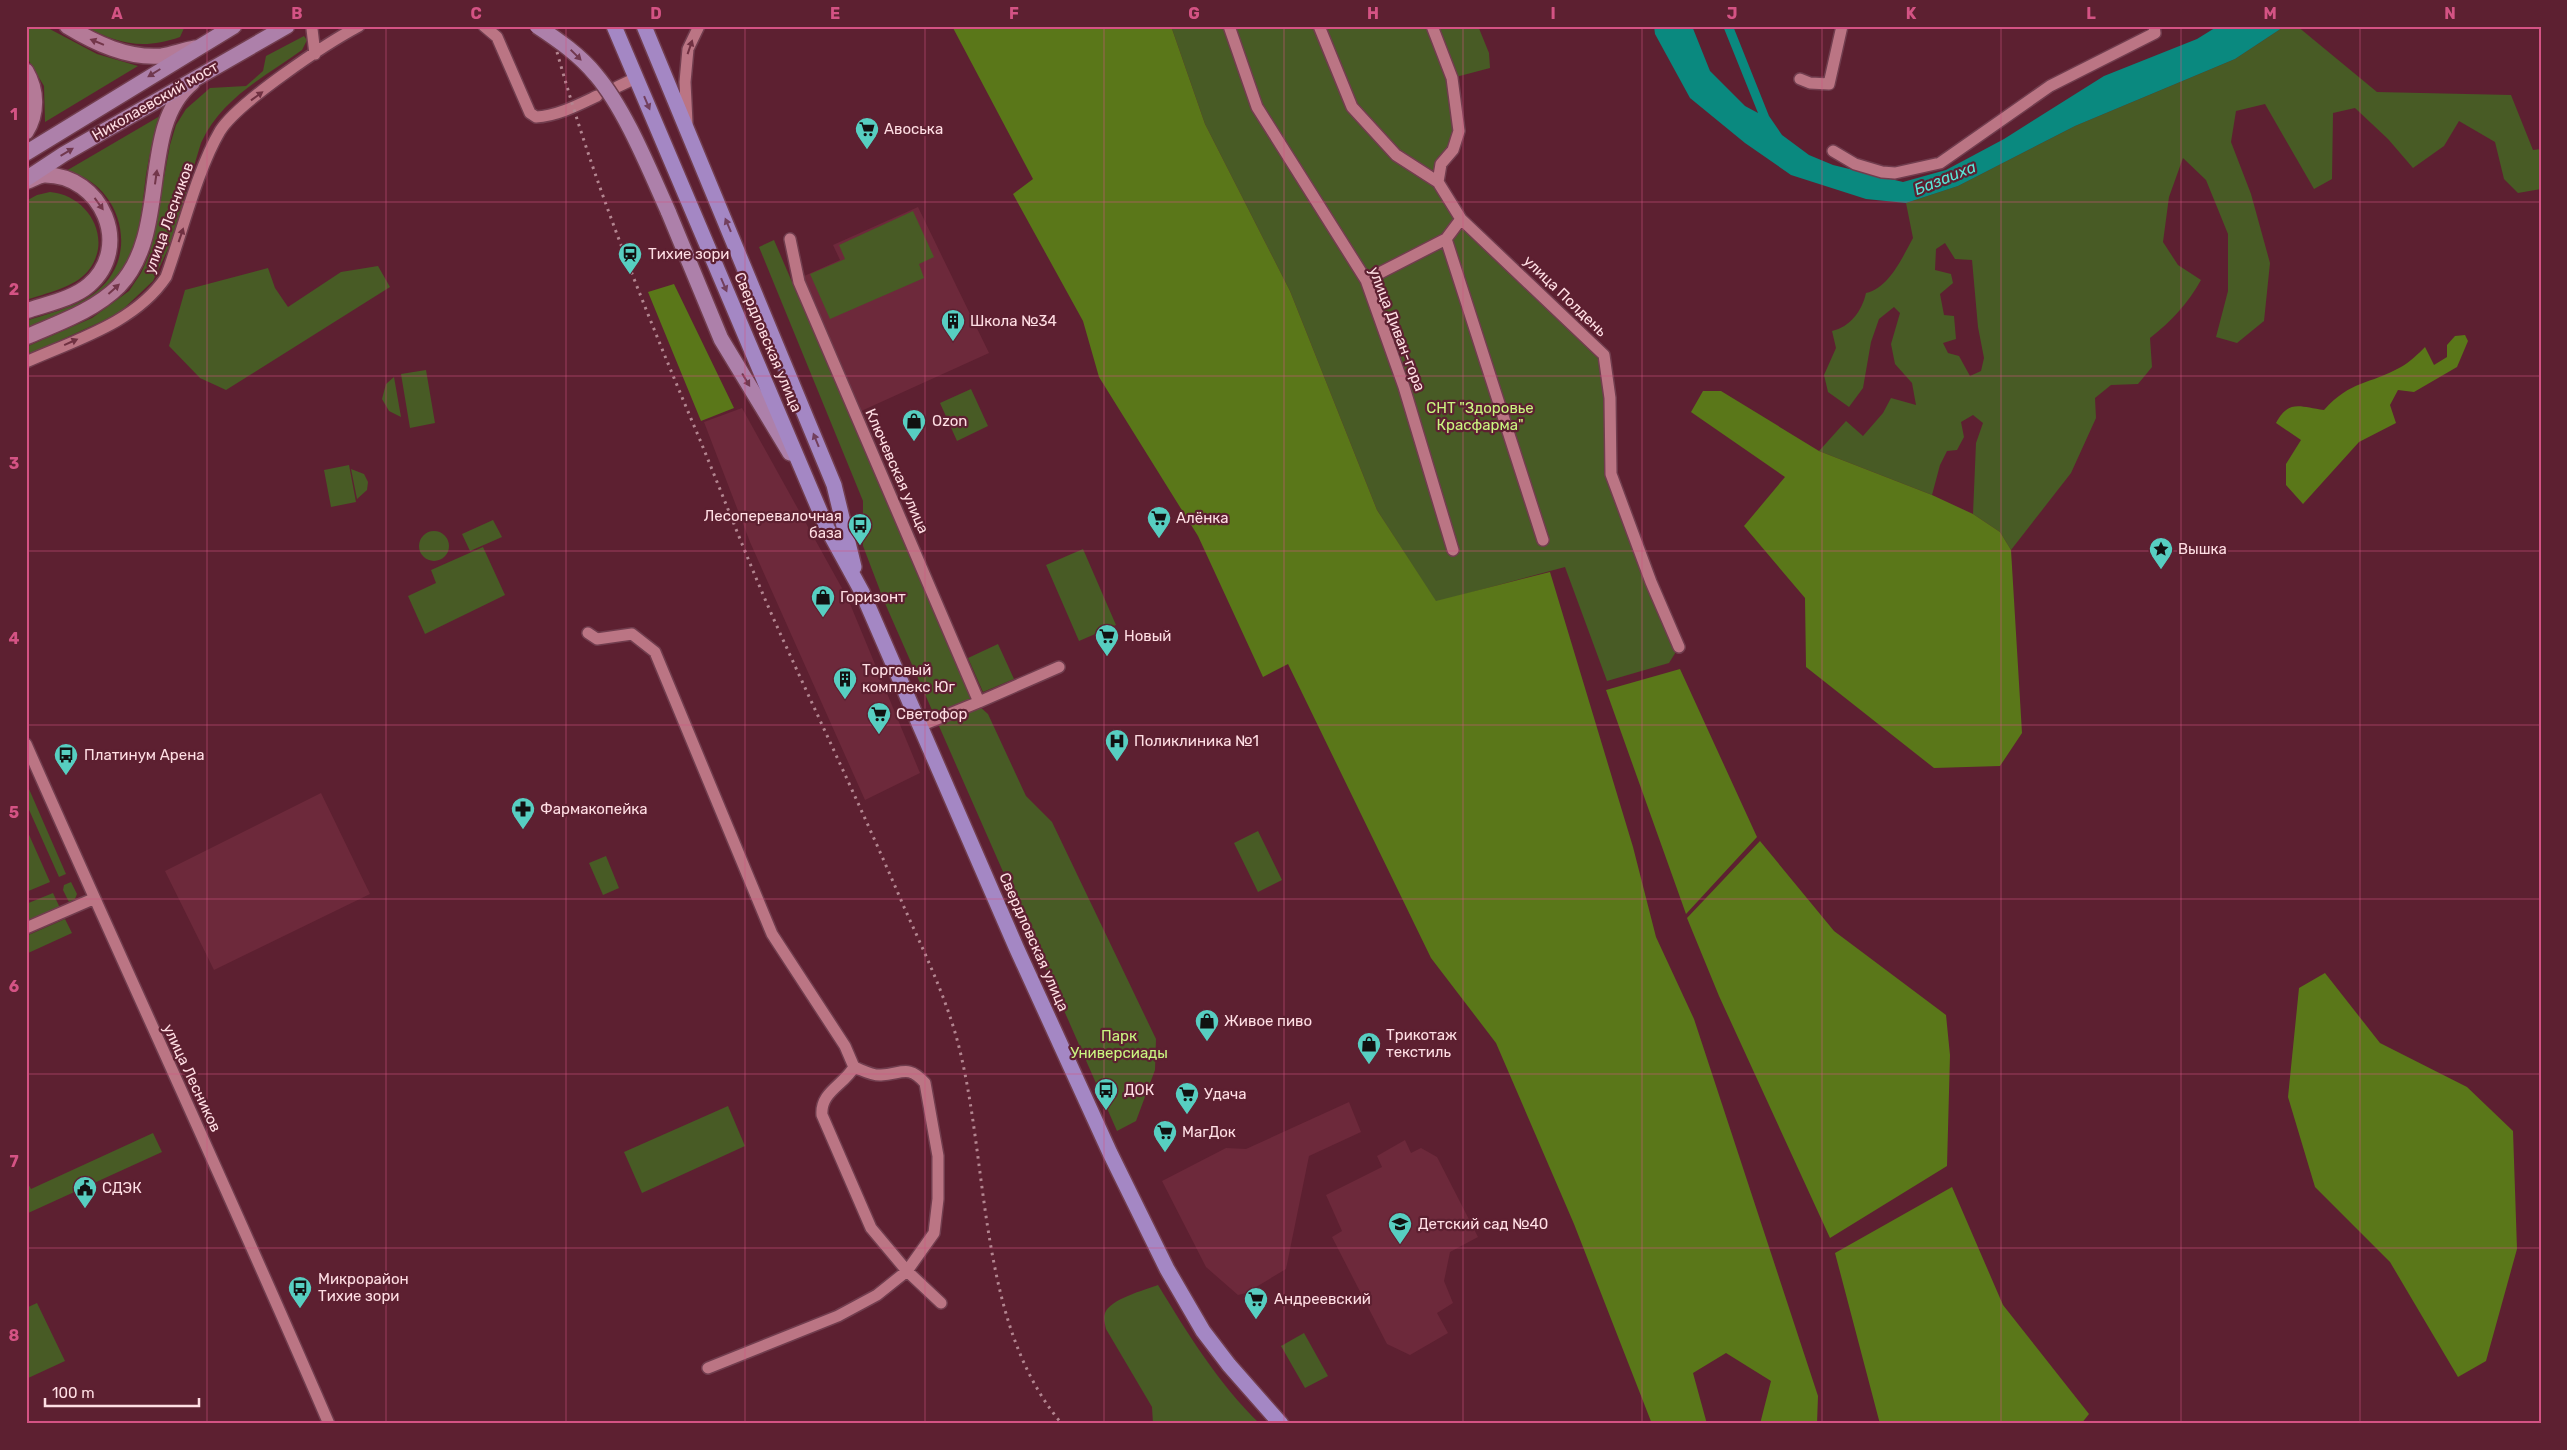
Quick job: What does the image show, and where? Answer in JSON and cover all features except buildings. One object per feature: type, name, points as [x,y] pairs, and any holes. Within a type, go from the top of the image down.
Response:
[{"type":"highway","name":"Свердловская улица","points":[[614,26],[827,528],[859,587],[1019,955],[1110,1153],[1166,1268],[1203,1331],[1229,1365],[1281,1424]]},
{"type":"highway","name":"Свердловская улица","points":[[644,26],[834,485],[859,587]]},
{"type":"main road","points":[[67,26],[93,41],[136,55],[161,56],[196,48]]},
{"type":"main road","name":"Николаевский мост","points":[[26,153],[234,26]]},
{"type":"main road","name":"Николаевский мост","points":[[26,180],[64,154],[287,26]]},
{"type":"main road","points":[[537,26],[570,49],[597,75],[642,152],[721,339],[809,485]]},
{"type":"main road","points":[[26,71],[33,83],[34,99],[33,119],[26,132]]},
{"type":"main road","points":[[26,337],[76,315],[99,302],[119,286],[131,269],[152,211],[168,113],[184,89],[206,71]]},
{"type":"main road","points":[[26,180],[44,175],[61,177],[82,188],[94,198],[108,216],[110,233],[110,254],[106,263],[89,285],[77,293],[26,311]]},
{"type":"street","name":"улица Лесников","points":[[26,362],[116,321],[140,307],[155,293],[166,277],[207,158],[221,130],[244,105],[315,54],[359,26]]},
{"type":"street","points":[[484,26],[497,37],[530,113],[536,117],[544,117],[572,108],[597,96]]},
{"type":"street","points":[[687,130],[685,82],[688,49],[699,26]]},
{"type":"street","name":"улица Диван-гора","points":[[1228,26],[1257,107],[1366,280],[1404,387],[1453,550]]},
{"type":"street","name":"улица Полдень","points":[[1319,26],[1352,107],[1396,155],[1438,182],[1461,219],[1604,355],[1610,398],[1611,474],[1650,582],[1678,646]]},
{"type":"street","points":[[1432,26],[1452,78],[1459,131],[1453,150],[1441,164],[1438,182]]},
{"type":"street","points":[[1800,79],[1810,83],[1829,84],[1842,26]]},
{"type":"street","points":[[1833,151],[1855,164],[1882,172],[1894,172],[1940,163],[2050,86],[2155,34],[2154,26]]},
{"type":"street","points":[[312,29],[315,54]]},
{"type":"street","points":[[617,87],[636,78]]},
{"type":"street","points":[[1366,280],[1446,239],[1461,219]]},
{"type":"street","name":"Ключевская улица","points":[[790,239],[799,282],[984,700]]},
{"type":"street","points":[[1446,239],[1543,540]]},
{"type":"street","points":[[588,632],[597,639],[632,634],[655,652],[772,934],[845,1046],[854,1067],[879,1076],[905,1070],[917,1074],[925,1083],[938,1156],[938,1199],[934,1232],[906,1271],[876,1294],[838,1316],[708,1368]]},
{"type":"street","points":[[920,726],[1059,667]]},
{"type":"street","name":"улица Лесников","points":[[26,744],[94,899],[270,1284],[329,1424]]},
{"type":"street","points":[[26,928],[94,899]]},
{"type":"street","points":[[854,1067],[849,1075],[825,1097],[822,1115],[871,1228],[906,1271],[941,1303]]},
{"type":"shaded area","points":[[918,207],[989,353],[859,412],[802,277],[840,260],[833,245]]},
{"type":"shaded area","points":[[742,408],[848,599],[920,773],[865,800],[750,542],[704,422]]},
{"type":"shaded area","points":[[321,793],[370,894],[214,970],[165,871]]},
{"type":"shaded area","points":[[1349,1102],[1361,1132],[1309,1156],[1286,1269],[1246,1293],[1238,1295],[1206,1267],[1162,1181],[1226,1148],[1246,1149]]},
{"type":"shaded area","name":"Детский сад №40","points":[[1405,1140],[1411,1153],[1421,1148],[1437,1157],[1478,1237],[1450,1252],[1444,1281],[1453,1303],[1437,1313],[1448,1333],[1410,1355],[1387,1344],[1332,1237],[1342,1231],[1326,1195],[1382,1167],[1377,1156]]},
{"type":"green space","points":[[26,26],[44,26],[97,54],[138,66],[45,122],[44,86],[26,56]]},
{"type":"green space","points":[[84,26],[185,26],[180,37],[167,41],[142,44],[120,41]]},
{"type":"green space","points":[[952,26],[1171,26],[1205,124],[1290,291],[1377,510],[1436,601],[1550,572],[1633,847],[1656,937],[1694,1019],[1818,1396],[1817,1424],[1760,1424],[1771,1381],[1726,1353],[1693,1373],[1707,1424],[1652,1424],[1574,1224],[1496,1043],[1431,958],[1288,664],[1263,677],[1198,536],[1099,377],[1083,321],[1013,194],[1033,179]]},
{"type":"green space","name":"СНТ \"Здоровье Красфарма\"","points":[[1171,26],[1478,26],[1489,53],[1490,68],[1452,78],[1459,131],[1438,182],[1461,219],[1604,355],[1611,474],[1679,647],[1669,663],[1607,681],[1565,567],[1436,602],[1377,510],[1290,291],[1205,124]]},
{"type":"green space","points":[[2285,26],[2297,26],[2377,92],[2511,95],[2533,150],[2541,149],[2541,189],[2518,193],[2504,179],[2495,142],[2459,121],[2444,146],[2413,168],[2388,139],[2355,108],[2333,113],[2332,179],[2314,189],[2265,104],[2236,111],[2231,142],[2251,194],[2270,263],[2264,321],[2237,343],[2216,337],[2228,291],[2228,234],[2206,180],[2183,158],[2169,197],[2163,242],[2178,265],[2201,280],[2179,311],[2150,338],[2152,367],[2138,384],[2111,385],[2095,398],[2096,418],[2071,473],[2011,550],[2000,532],[1973,514],[1976,443],[1983,423],[1973,415],[1961,422],[1964,437],[1957,450],[1947,451],[1940,465],[1932,495],[1819,451],[1846,421],[1863,436],[1883,413],[1891,398],[1916,405],[1912,383],[1895,364],[1891,344],[1900,313],[1894,307],[1879,319],[1871,342],[1863,388],[1849,407],[1828,392],[1824,375],[1836,348],[1832,331],[1850,322],[1862,306],[1866,293],[1874,290],[1888,279],[1913,238],[1906,203],[1958,186],[2075,126],[2235,59]],"holes":[[[1945,243],[1955,259],[1972,260],[1978,327],[1984,358],[1981,371],[1970,376],[1959,356],[1948,353],[1943,343],[1956,339],[1954,316],[1944,315],[1940,294],[1953,283],[1951,274],[1935,270],[1936,249]]]},
{"type":"green space","points":[[304,36],[307,40],[302,50],[245,90],[220,113],[210,127],[201,143],[170,245],[153,281],[118,314],[26,356],[26,347],[92,318],[129,291],[141,273],[150,253],[170,145],[176,125],[186,109],[210,88],[246,86],[263,71],[266,56]]},
{"type":"green space","points":[[160,116],[146,175],[137,235],[133,250],[126,264],[118,276],[98,294],[68,311],[26,330],[26,321],[72,305],[97,291],[111,276],[119,259],[121,240],[119,222],[111,204],[100,189],[85,178],[66,171]]},
{"type":"green space","points":[[50,192],[64,195],[76,201],[86,210],[93,221],[97,233],[98,246],[95,259],[82,277],[68,286],[26,300],[26,201],[37,195]]},
{"type":"green space","points":[[913,211],[934,257],[919,264],[924,278],[830,319],[810,274],[845,259],[839,245]]},
{"type":"green space","name":"Парк Универсиады","points":[[774,240],[971,699],[988,714],[1026,796],[1052,822],[1156,1039],[1155,1070],[1136,1121],[1117,1131],[884,601],[863,546],[863,501],[759,247]]},
{"type":"green space","points":[[378,266],[390,287],[226,390],[200,378],[169,346],[185,290],[268,268],[275,288],[288,307],[341,272]]},
{"type":"green space","points":[[674,284],[734,408],[701,421],[648,292]]},
{"type":"green space","points":[[2465,335],[2468,341],[2457,367],[2414,392],[2398,390],[2390,405],[2396,423],[2359,442],[2303,504],[2286,485],[2286,464],[2301,440],[2276,423],[2281,415],[2286,410],[2296,406],[2324,410],[2343,393],[2390,373],[2414,358],[2425,347],[2434,365],[2447,357],[2447,345],[2455,336]]},
{"type":"green space","points":[[426,370],[435,423],[410,428],[401,374]]},
{"type":"green space","points":[[394,377],[401,417],[389,411],[382,399],[386,384]]},
{"type":"green space","points":[[971,389],[988,426],[957,441],[940,403]]},
{"type":"green space","points":[[1703,391],[1721,391],[1819,451],[1932,495],[1973,514],[2000,532],[2011,550],[2022,733],[2000,766],[1934,768],[1806,667],[1805,598],[1744,526],[1785,477],[1691,412]]},
{"type":"green space","points":[[349,465],[356,502],[331,507],[324,470]]},
{"type":"green space","points":[[351,469],[364,474],[368,482],[367,490],[357,499]]},
{"type":"green space","points":[[493,520],[502,537],[470,551],[462,534]]},
{"type":"green space","points":[[434,531],[445,535],[449,546],[445,557],[434,561],[423,557],[419,546],[423,535]]},
{"type":"green space","points":[[483,547],[505,595],[425,634],[408,596],[436,583],[431,570]]},
{"type":"green space","points":[[1083,549],[1116,625],[1079,641],[1046,565]]},
{"type":"green space","points":[[998,644],[1014,679],[983,692],[968,658]]},
{"type":"green space","points":[[1680,669],[1757,837],[1686,914],[1606,690]]},
{"type":"green space","points":[[29,789],[66,874],[59,877],[26,803],[26,790]]},
{"type":"green space","points":[[26,828],[50,882],[26,892]]},
{"type":"green space","points":[[1258,831],[1282,880],[1258,892],[1234,843]]},
{"type":"green space","points":[[1760,841],[1834,931],[1946,1015],[1950,1055],[1947,1166],[1830,1238],[1719,996],[1687,918]]},
{"type":"green space","points":[[606,856],[619,888],[603,895],[589,863]]},
{"type":"green space","points":[[71,882],[77,894],[75,899],[69,902],[63,890],[64,885]]},
{"type":"green space","points":[[53,893],[60,908],[26,921],[26,904]]},
{"type":"green space","points":[[65,919],[72,933],[26,954],[26,936]]},
{"type":"green space","points":[[2325,973],[2380,1043],[2467,1087],[2513,1131],[2517,1249],[2486,1361],[2458,1377],[2390,1262],[2315,1187],[2288,1097],[2299,988]]},
{"type":"green space","points":[[728,1106],[745,1146],[642,1193],[624,1152]]},
{"type":"green space","points":[[153,1133],[162,1152],[26,1214],[26,1180],[31,1189]]},
{"type":"green space","points":[[1952,1187],[2003,1305],[2089,1414],[2081,1424],[1880,1424],[1835,1253]]},
{"type":"green space","points":[[1158,1285],[1192,1340],[1217,1375],[1260,1424],[1153,1424],[1152,1407],[1106,1329],[1104,1317],[1108,1308],[1114,1303]]},
{"type":"green space","points":[[37,1303],[65,1361],[26,1379],[26,1308]]},
{"type":"green space","points":[[1304,1333],[1328,1376],[1305,1388],[1281,1346]]},
{"type":"water","name":"Базаиха","points":[[1654,26],[1692,26],[1710,71],[1745,106],[1758,113],[1723,26],[1733,26],[1769,116],[1782,135],[1809,155],[1833,165],[1903,182],[1946,170],[2004,139],[2104,76],[2197,39],[2218,26],[2285,26],[2235,59],[2075,126],[1958,186],[1906,203],[1866,199],[1791,175],[1745,143],[1690,98],[1655,34]]},
{"type":"railway","points":[[557,52],[587,151],[622,248],[660,344],[785,644],[943,996],[960,1051],[969,1097],[991,1246],[1001,1295],[1015,1341],[1035,1385],[1062,1424]]},
{"type":"place","name":"Авоська","points":[[867,150]]},
{"type":"place","name":"Тихие зори","points":[[630,275]]},
{"type":"place","name":"Школа №34","points":[[953,342]]},
{"type":"place","name":"Ozon","points":[[914,442]]},
{"type":"place","name":"Алёнка","points":[[1159,539]]},
{"type":"place","name":"Лесоперевалочная база","points":[[860,546]]},
{"type":"place","name":"Вышка","points":[[2161,570]]},
{"type":"place","name":"Горизонт","points":[[823,618]]},
{"type":"place","name":"Новый","points":[[1107,657]]},
{"type":"place","name":"Торговый комплекс Юг","points":[[845,700]]},
{"type":"place","name":"Светофор","points":[[879,735]]},
{"type":"place","name":"Поликлиника №1","points":[[1117,762]]},
{"type":"place","name":"Платинум Арена","points":[[66,776]]},
{"type":"place","name":"Фармакопейка","points":[[523,830]]},
{"type":"place","name":"Живое пиво","points":[[1207,1042]]},
{"type":"place","name":"Трикотаж текстиль","points":[[1369,1065]]},
{"type":"place","name":"ДОК","points":[[1106,1111]]},
{"type":"place","name":"Удача","points":[[1187,1115]]},
{"type":"place","name":"МагДок","points":[[1165,1153]]},
{"type":"place","name":"СДЭК","points":[[85,1209]]},
{"type":"place","name":"Детский сад №40","points":[[1400,1245]]},
{"type":"place","name":"Микрорайон Тихие зори","points":[[300,1309]]},
{"type":"place","name":"Андреевский","points":[[1256,1320]]}]
